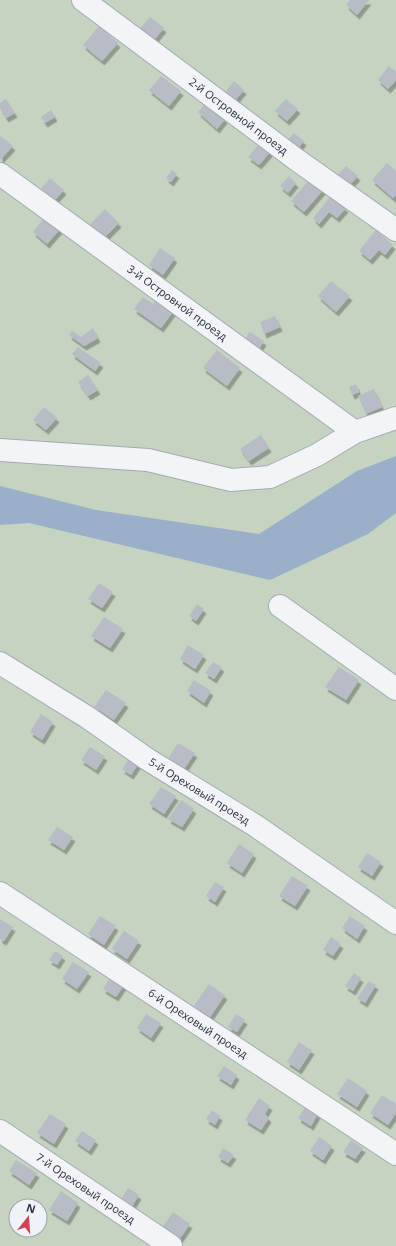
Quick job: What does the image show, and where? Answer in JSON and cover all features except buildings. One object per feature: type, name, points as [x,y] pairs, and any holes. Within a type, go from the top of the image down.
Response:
[{"type":"street","name":"2-й Островной проезд","points":[[83,0],[297,160],[396,230]]},
{"type":"street","name":"3-й Островной проезд","points":[[0,174],[354,432]]},
{"type":"street","points":[[0,450],[148,460],[231,480],[270,477],[317,455],[354,432],[396,418]]},
{"type":"street","points":[[280,606],[396,689]]},
{"type":"street","name":"5-й Ореховый проезд","points":[[0,663],[87,717],[147,759],[256,826],[396,923]]},
{"type":"street","name":"6-й Ореховый проезд","points":[[0,893],[396,1154]]},
{"type":"street","name":"7-й Ореховый проезд","points":[[0,1131],[171,1246]]},
{"type":"green space","points":[[0,0],[396,0],[396,1246],[0,1246]]},
{"type":"water","points":[[396,456],[396,513],[368,534],[270,580],[29,523],[0,525],[0,486],[96,510],[259,534],[357,471]]}]
